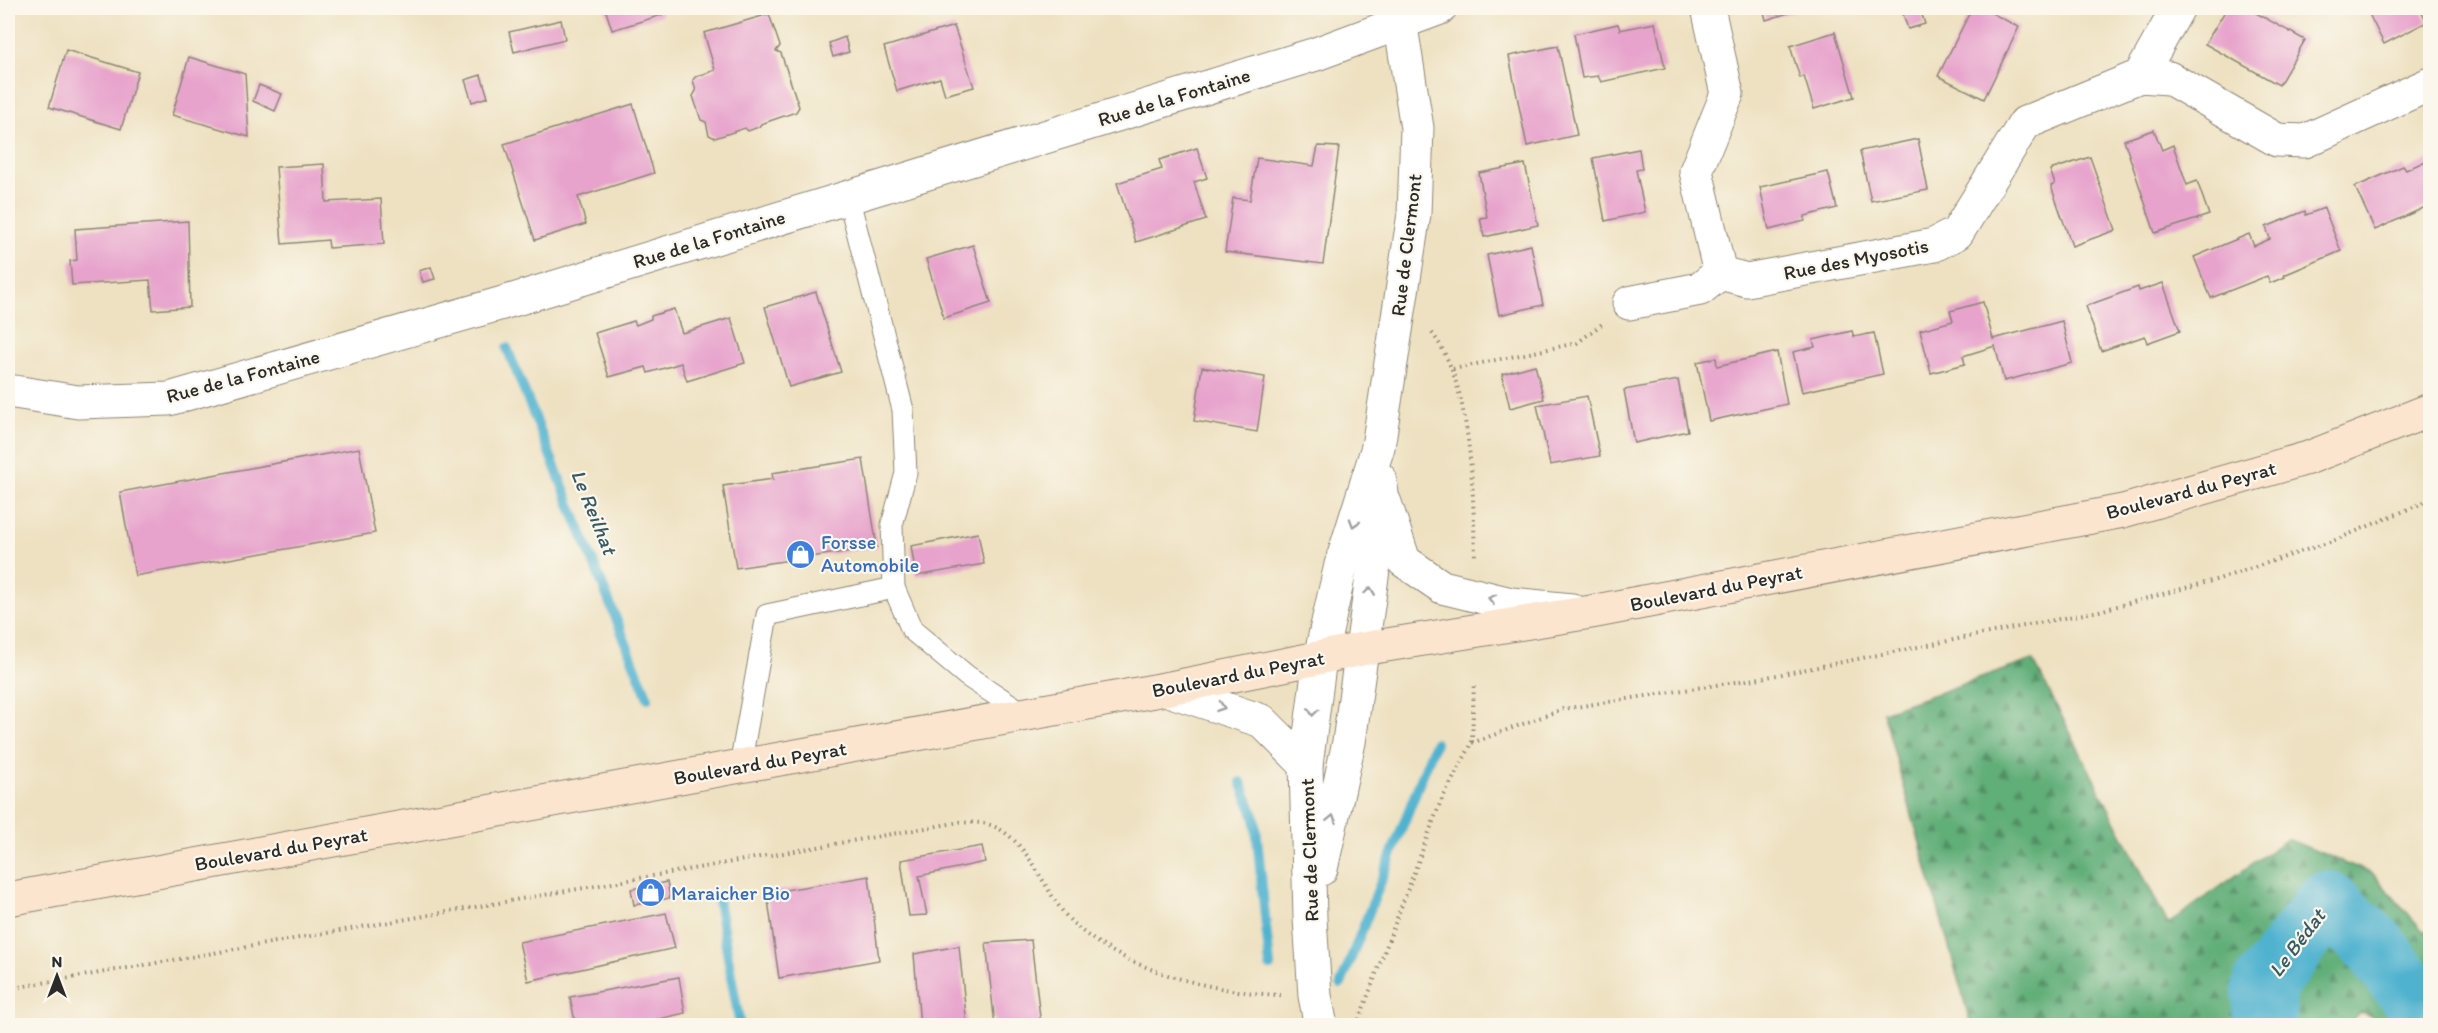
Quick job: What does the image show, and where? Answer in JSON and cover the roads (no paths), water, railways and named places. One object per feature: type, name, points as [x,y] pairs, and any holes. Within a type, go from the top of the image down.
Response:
[{"type":"main road","name":"Boulevard du Peyrat","points":[[16,896],[1026,715],[1362,649],[1591,612],[2123,511],[2308,458],[2430,410]]},
{"type":"street","name":"Rue de la Fontaine","points":[[8,391],[78,402],[169,399],[513,300],[1316,54],[1399,14],[1440,8]]},
{"type":"street","points":[[1629,303],[1700,289],[1720,273],[1696,171],[1727,94],[1708,8]]},
{"type":"street","points":[[2140,76],[2178,8]]},
{"type":"street","name":"Rue de Clermont","points":[[1318,1011],[1310,918],[1306,765],[1320,658],[1341,565],[1378,447],[1414,214],[1417,128],[1399,14]]},
{"type":"street","name":"Rue des Myosotis","points":[[1720,273],[1747,280],[1934,245],[1957,233],[2025,123],[2140,76],[2169,78],[2277,140],[2305,141],[2430,84]]},
{"type":"street","name":"Rue de Clermont","points":[[1310,918],[1348,742],[1362,649],[1382,494],[1378,447]]},
{"type":"street","name":"Rue de Clermont","points":[[1382,494],[1404,561],[1442,587],[1511,604],[1591,612]]},
{"type":"street","name":"Rue de Clermont","points":[[1166,689],[1262,721],[1306,765]]},
{"type":"lane","points":[[848,196],[903,410],[906,472],[892,525],[894,588],[912,630],[967,676],[1026,715]]},
{"type":"lane","points":[[740,766],[766,615],[894,588]]},
{"type":"waterway","name":"Le Reilhat","points":[[507,348],[648,698]]},
{"type":"waterway","points":[[1341,984],[1435,743]]},
{"type":"waterway","points":[[1241,782],[1255,818],[1270,966]]},
{"type":"waterway","name":"Le Reilhat","points":[[718,900],[740,1026]]},
{"type":"waterway","name":"Le Bédat","points":[[2265,1026],[2264,986],[2327,903],[2375,946],[2418,1004],[2430,995]]},
{"type":"waterway","points":[[1284,1022],[1285,1026]]},
{"type":"place","name":"Forsse Automobile","points":[[800,554]]},
{"type":"place","name":"Maraicher Bio","points":[[650,893]]}]
